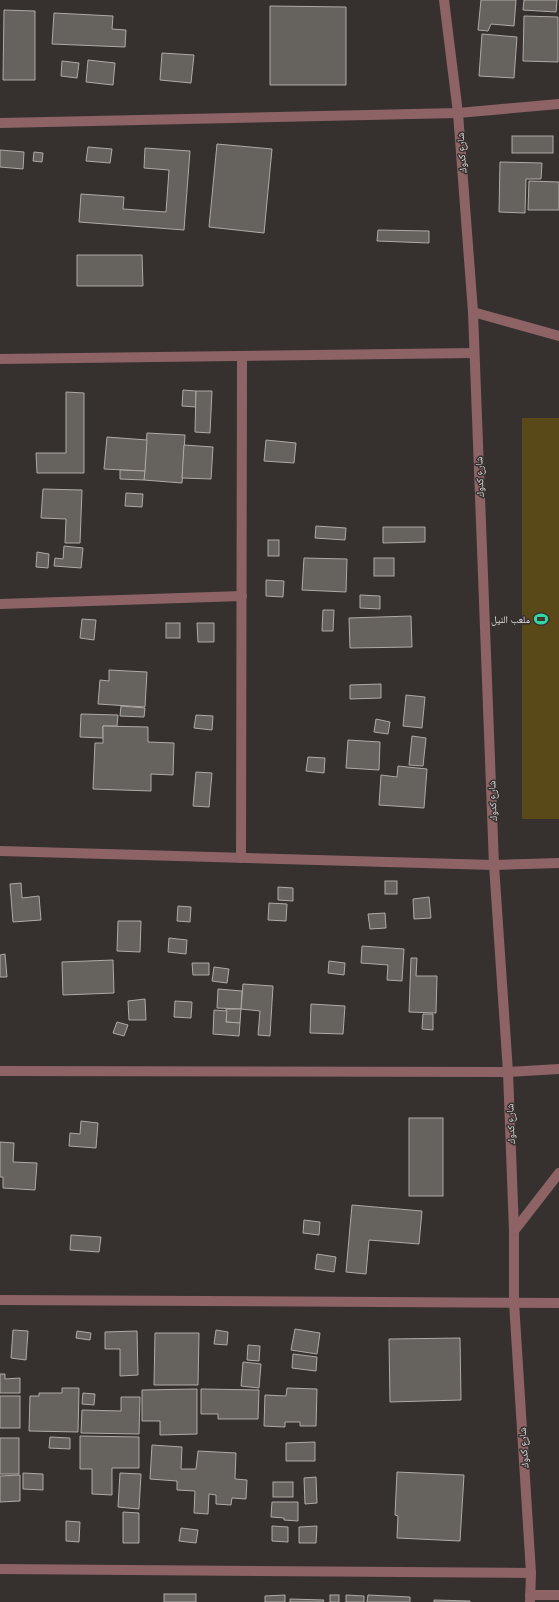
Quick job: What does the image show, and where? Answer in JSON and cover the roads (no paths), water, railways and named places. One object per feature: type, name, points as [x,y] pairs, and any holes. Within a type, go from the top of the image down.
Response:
[{"type":"street","name":"شارع كدوك","points":[[444,0],[458,113],[473,312],[494,865],[508,1072],[514,1231],[514,1302],[531,1573],[530,1599]]},
{"type":"street","points":[[0,123],[458,113],[559,104]]},
{"type":"street","points":[[473,312],[559,336]]},
{"type":"street","points":[[0,359],[474,353]]},
{"type":"street","points":[[241,858],[242,357]]},
{"type":"street","points":[[0,604],[242,596]]},
{"type":"street","points":[[0,851],[494,865],[559,863]]},
{"type":"street","points":[[0,1071],[508,1072],[559,1069]]},
{"type":"street","points":[[514,1231],[559,1173]]},
{"type":"street","points":[[0,1300],[559,1303]]},
{"type":"street","points":[[0,1569],[531,1573]]},
{"type":"street","points":[[530,1599],[559,1595]]},
{"type":"place","name":"ملعب النيل","points":[[541,619]]}]
